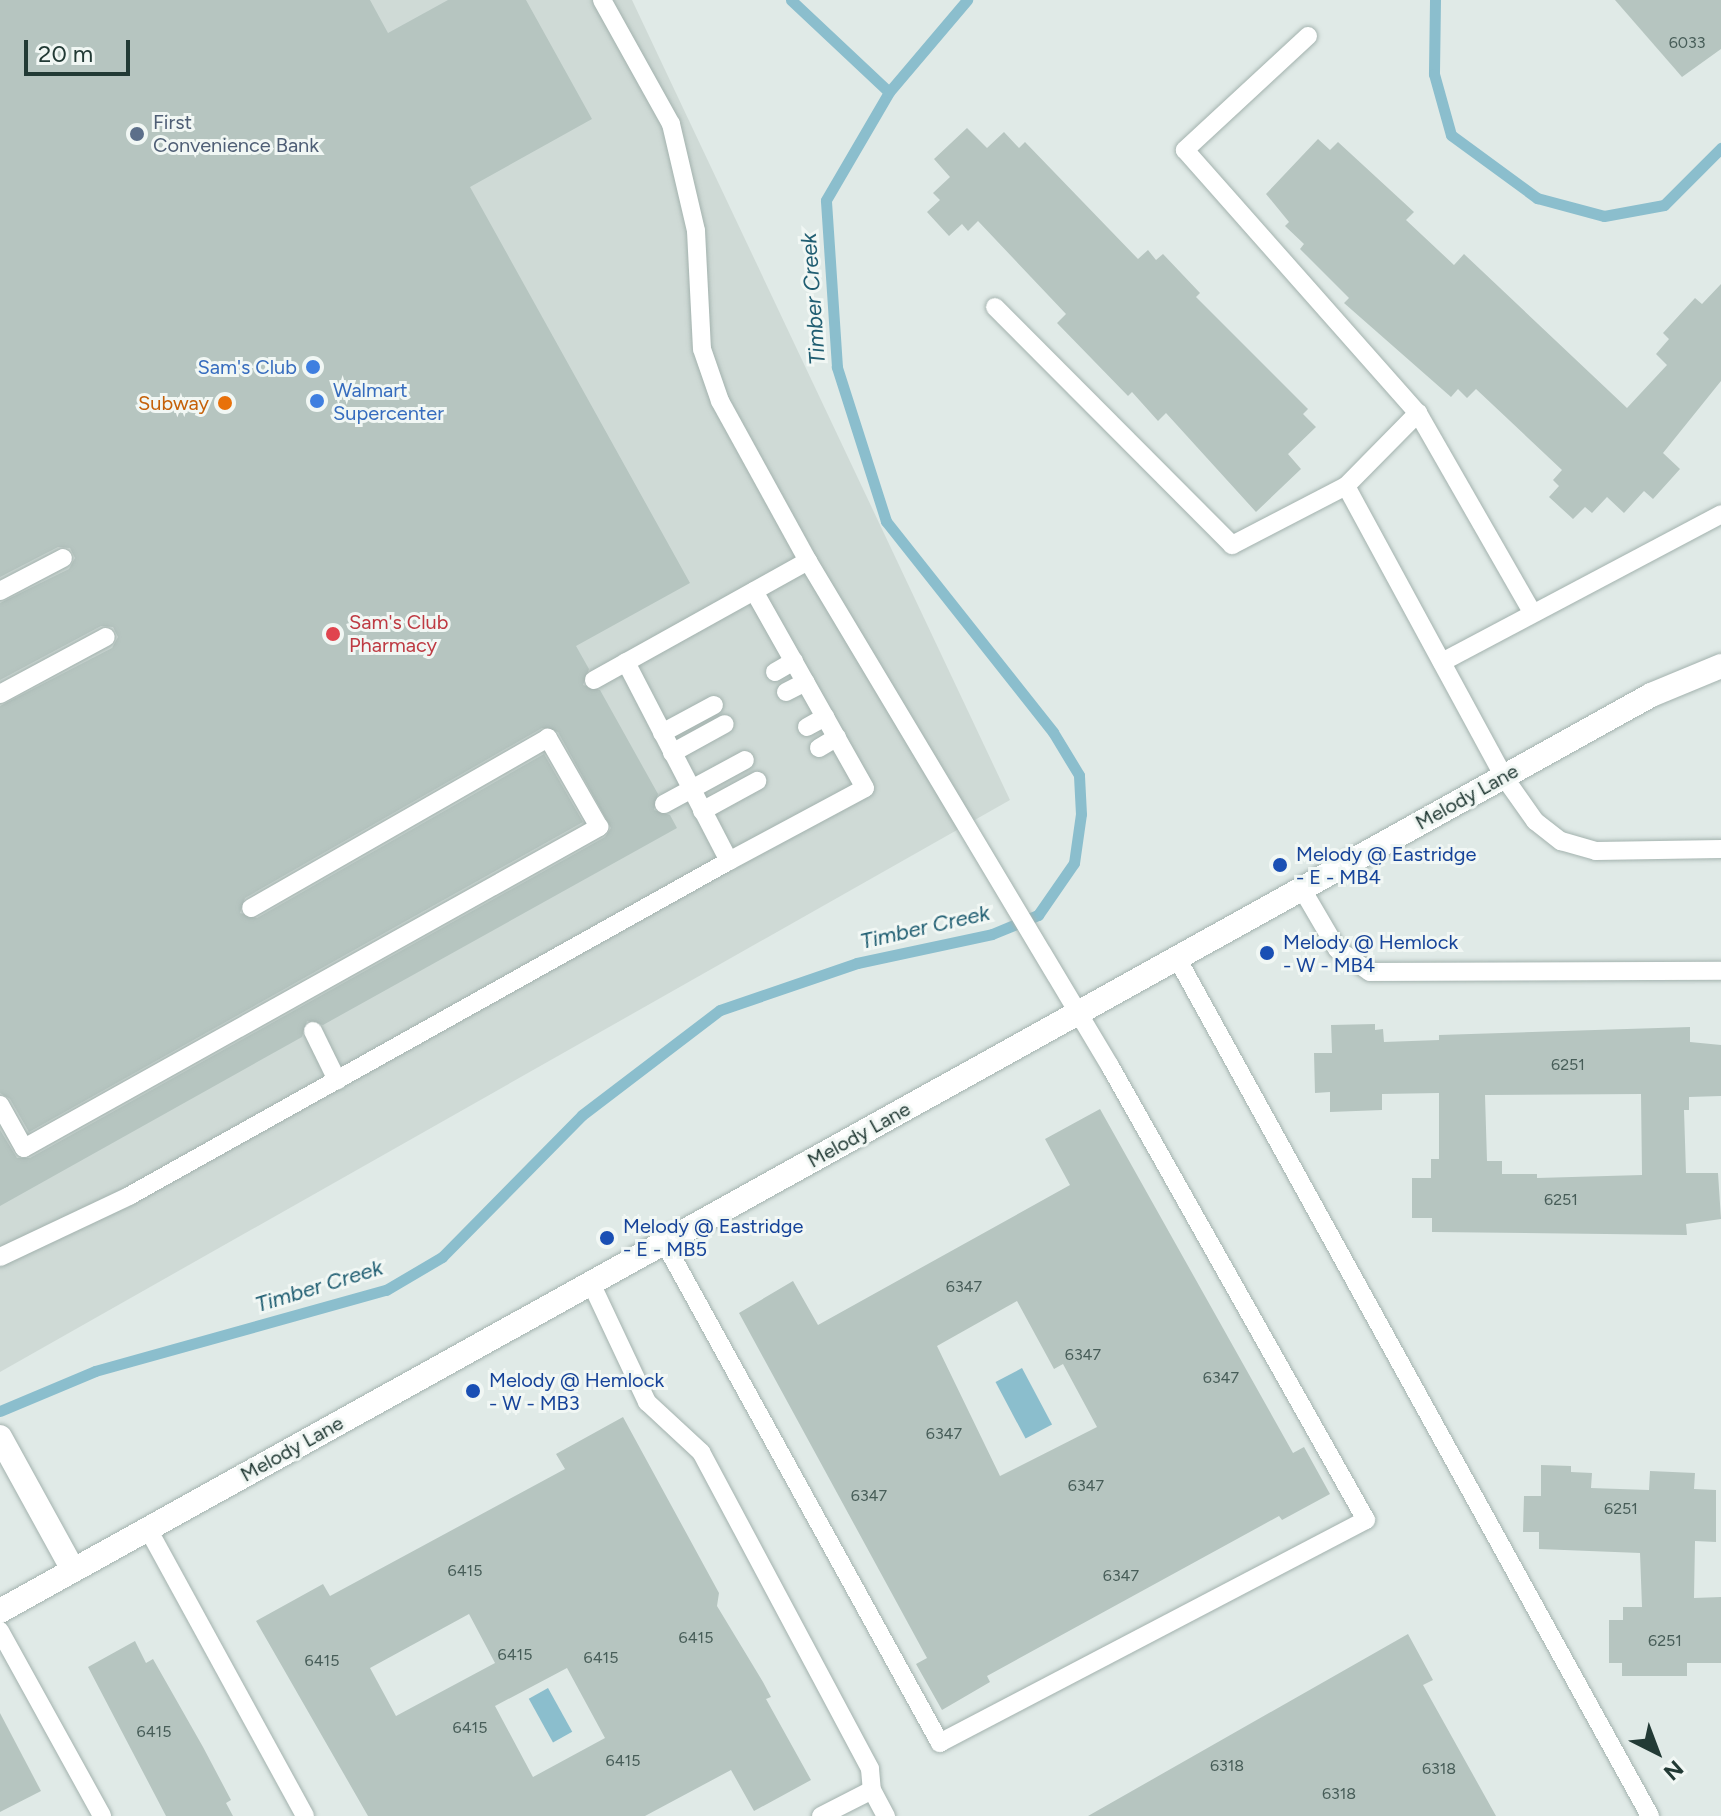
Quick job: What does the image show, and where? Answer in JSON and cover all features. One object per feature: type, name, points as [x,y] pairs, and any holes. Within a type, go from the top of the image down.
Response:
[{"type":"street","name":"Melody Lane","points":[[0,1611],[1651,695],[1721,666]]},
{"type":"street","points":[[0,1437],[73,1570]]},
{"type":"lane","points":[[602,0],[671,124],[696,231],[702,349],[720,401],[808,561],[961,811],[1042,958],[1366,1520],[940,1743],[664,1242]]},
{"type":"lane","points":[[1308,36],[1185,150],[1418,413],[1532,612]]},
{"type":"lane","points":[[995,307],[1232,545],[1346,486],[1418,413]]},
{"type":"lane","points":[[1346,486],[1504,777],[1535,821],[1561,841],[1596,851],[1721,849]]},
{"type":"lane","points":[[1442,662],[1721,514]]},
{"type":"lane","points":[[0,591],[63,558]]},
{"type":"lane","points":[[594,680],[808,561]]},
{"type":"lane","points":[[0,1257],[129,1196],[865,788],[754,591]]},
{"type":"lane","points":[[0,694],[106,637]]},
{"type":"lane","points":[[775,672],[794,661]]},
{"type":"lane","points":[[626,662],[729,861]]},
{"type":"lane","points":[[786,692],[806,682]]},
{"type":"lane","points":[[662,733],[714,705]]},
{"type":"lane","points":[[807,727],[825,717]]},
{"type":"lane","points":[[672,753],[725,724]]},
{"type":"lane","points":[[819,748],[837,737]]},
{"type":"lane","points":[[0,1105],[24,1148],[599,827],[548,738],[251,908]]},
{"type":"lane","points":[[664,804],[745,760]]},
{"type":"lane","points":[[702,811],[757,781]]},
{"type":"lane","points":[[1302,889],[1337,949],[1370,972],[1721,971]]},
{"type":"lane","points":[[1177,958],[1650,1816]]},
{"type":"lane","points":[[313,1031],[337,1080]]},
{"type":"lane","points":[[591,1283],[647,1402],[701,1452],[870,1769],[872,1790],[886,1816]]},
{"type":"lane","points":[[148,1529],[305,1816]]},
{"type":"lane","points":[[0,1631],[102,1816]]},
{"type":"lane","points":[[821,1816],[872,1790]]},
{"type":"shaded area","points":[[0,0],[632,0],[1010,800],[0,1372]]},
{"type":"water","points":[[1022,1368],[1052,1425],[1026,1439],[996,1382]]},
{"type":"water","points":[[548,1688],[572,1732],[553,1742],[529,1699]]},
{"type":"building","name":"Walmart Supercenter","points":[[0,0],[370,0],[388,33],[448,0],[526,0],[592,119],[470,187],[690,583],[576,646],[589,669],[583,685],[600,690],[658,794],[654,810],[670,815],[677,828],[323,1025],[307,1021],[302,1037],[0,1206],[0,1130],[17,1158],[30,1158],[605,837],[611,828],[558,732],[542,728],[245,898],[240,913],[257,918],[544,754],[583,822],[29,1132],[10,1099],[0,1093],[0,706],[112,648],[118,637],[113,627],[101,626],[0,680],[0,603],[69,569],[75,558],[70,548],[58,547],[0,577]]},
{"type":"building","points":[[1615,0],[1721,0],[1721,49],[1682,77]]},
{"type":"building","points":[[967,128],[987,148],[1004,132],[1019,148],[1025,142],[1138,259],[1148,250],[1156,260],[1163,254],[1200,293],[1196,297],[1308,409],[1303,414],[1316,427],[1288,454],[1301,469],[1256,512],[1166,413],[1158,421],[1132,392],[1128,396],[1057,323],[1066,314],[978,221],[968,231],[962,224],[949,236],[927,212],[940,200],[933,193],[950,177],[934,159]]},
{"type":"building","points":[[1318,139],[1330,150],[1338,142],[1414,212],[1406,220],[1454,265],[1464,254],[1627,408],[1667,365],[1656,354],[1669,339],[1663,333],[1695,298],[1702,304],[1721,284],[1721,381],[1663,453],[1680,469],[1653,499],[1644,491],[1624,513],[1607,497],[1592,513],[1585,507],[1573,519],[1549,497],[1559,486],[1553,480],[1562,470],[1476,389],[1467,398],[1458,389],[1451,397],[1344,303],[1349,298],[1300,249],[1304,244],[1285,226],[1289,222],[1266,194]]},
{"type":"building","points":[[1375,1024],[1375,1030],[1383,1029],[1384,1042],[1439,1040],[1439,1035],[1690,1027],[1690,1042],[1721,1045],[1721,1096],[1689,1097],[1689,1110],[1684,1110],[1686,1173],[1718,1173],[1721,1219],[1686,1224],[1687,1235],[1432,1232],[1432,1218],[1412,1218],[1412,1178],[1431,1178],[1431,1159],[1439,1159],[1439,1093],[1382,1094],[1382,1110],[1330,1112],[1330,1092],[1315,1093],[1314,1053],[1332,1053],[1331,1025]],"holes":[[[1641,1094],[1642,1175],[1537,1178],[1537,1174],[1502,1174],[1502,1161],[1487,1161],[1485,1095]]]},
{"type":"building","points":[[1100,1109],[1293,1453],[1304,1447],[1330,1494],[1282,1520],[1279,1516],[987,1676],[990,1682],[942,1710],[916,1664],[927,1658],[739,1313],[793,1281],[818,1325],[1070,1185],[1045,1139]],"holes":[[[1017,1301],[1054,1369],[1063,1364],[1097,1427],[1000,1476],[937,1346]]]},
{"type":"building","points":[[623,1417],[719,1593],[717,1606],[763,1682],[771,1697],[766,1699],[811,1780],[754,1811],[731,1770],[645,1816],[368,1816],[256,1621],[323,1584],[330,1596],[565,1469],[556,1454]],"holes":[[[469,1614],[495,1663],[396,1716],[370,1668]],[[567,1668],[605,1738],[533,1777],[495,1706]]]},
{"type":"building","points":[[1541,1465],[1571,1466],[1571,1472],[1592,1473],[1591,1488],[1649,1490],[1650,1471],[1695,1473],[1694,1489],[1716,1490],[1716,1542],[1695,1541],[1694,1598],[1721,1597],[1721,1663],[1687,1663],[1687,1676],[1622,1676],[1622,1663],[1609,1663],[1609,1620],[1623,1620],[1623,1607],[1642,1607],[1640,1553],[1539,1549],[1539,1532],[1523,1532],[1524,1496],[1541,1496]]},
{"type":"building","points":[[1408,1634],[1433,1680],[1423,1685],[1496,1816],[1088,1816]]},
{"type":"building","points":[[135,1641],[146,1663],[153,1659],[203,1747],[231,1800],[226,1803],[233,1816],[166,1816],[88,1667]]},
{"type":"building","points":[[0,1713],[41,1791],[0,1812]]},
{"type":"waterway","points":[[791,0],[889,92]]},
{"type":"waterway","name":"Timber Creek","points":[[0,1411],[95,1371],[386,1290],[442,1257],[582,1115],[720,1010],[857,963],[992,934],[1038,915],[1074,863],[1081,814],[1079,775],[1053,732],[886,521],[837,367],[826,200],[889,92],[967,0]]},
{"type":"waterway","name":"Timber Creek","points":[[1435,0],[1434,74],[1451,135],[1537,198],[1604,216],[1664,205],[1721,148]]},
{"type":"place","name":"First Convenience Bank","points":[[137,134]]},
{"type":"place","name":"Sam's Club","points":[[313,367]]},
{"type":"place","name":"Walmart Supercenter","points":[[317,401]]},
{"type":"place","name":"Subway","points":[[225,403]]},
{"type":"place","name":"Sam's Club Pharmacy","points":[[333,634]]},
{"type":"place","name":"Melody @ Eastridge - E - MB4","points":[[1280,865]]},
{"type":"place","name":"Melody @ Hemlock - W - MB4","points":[[1267,953]]},
{"type":"place","name":"Melody @ Eastridge - E - MB5","points":[[607,1238]]},
{"type":"place","name":"Melody @ Hemlock - W - MB3","points":[[473,1391]]}]
